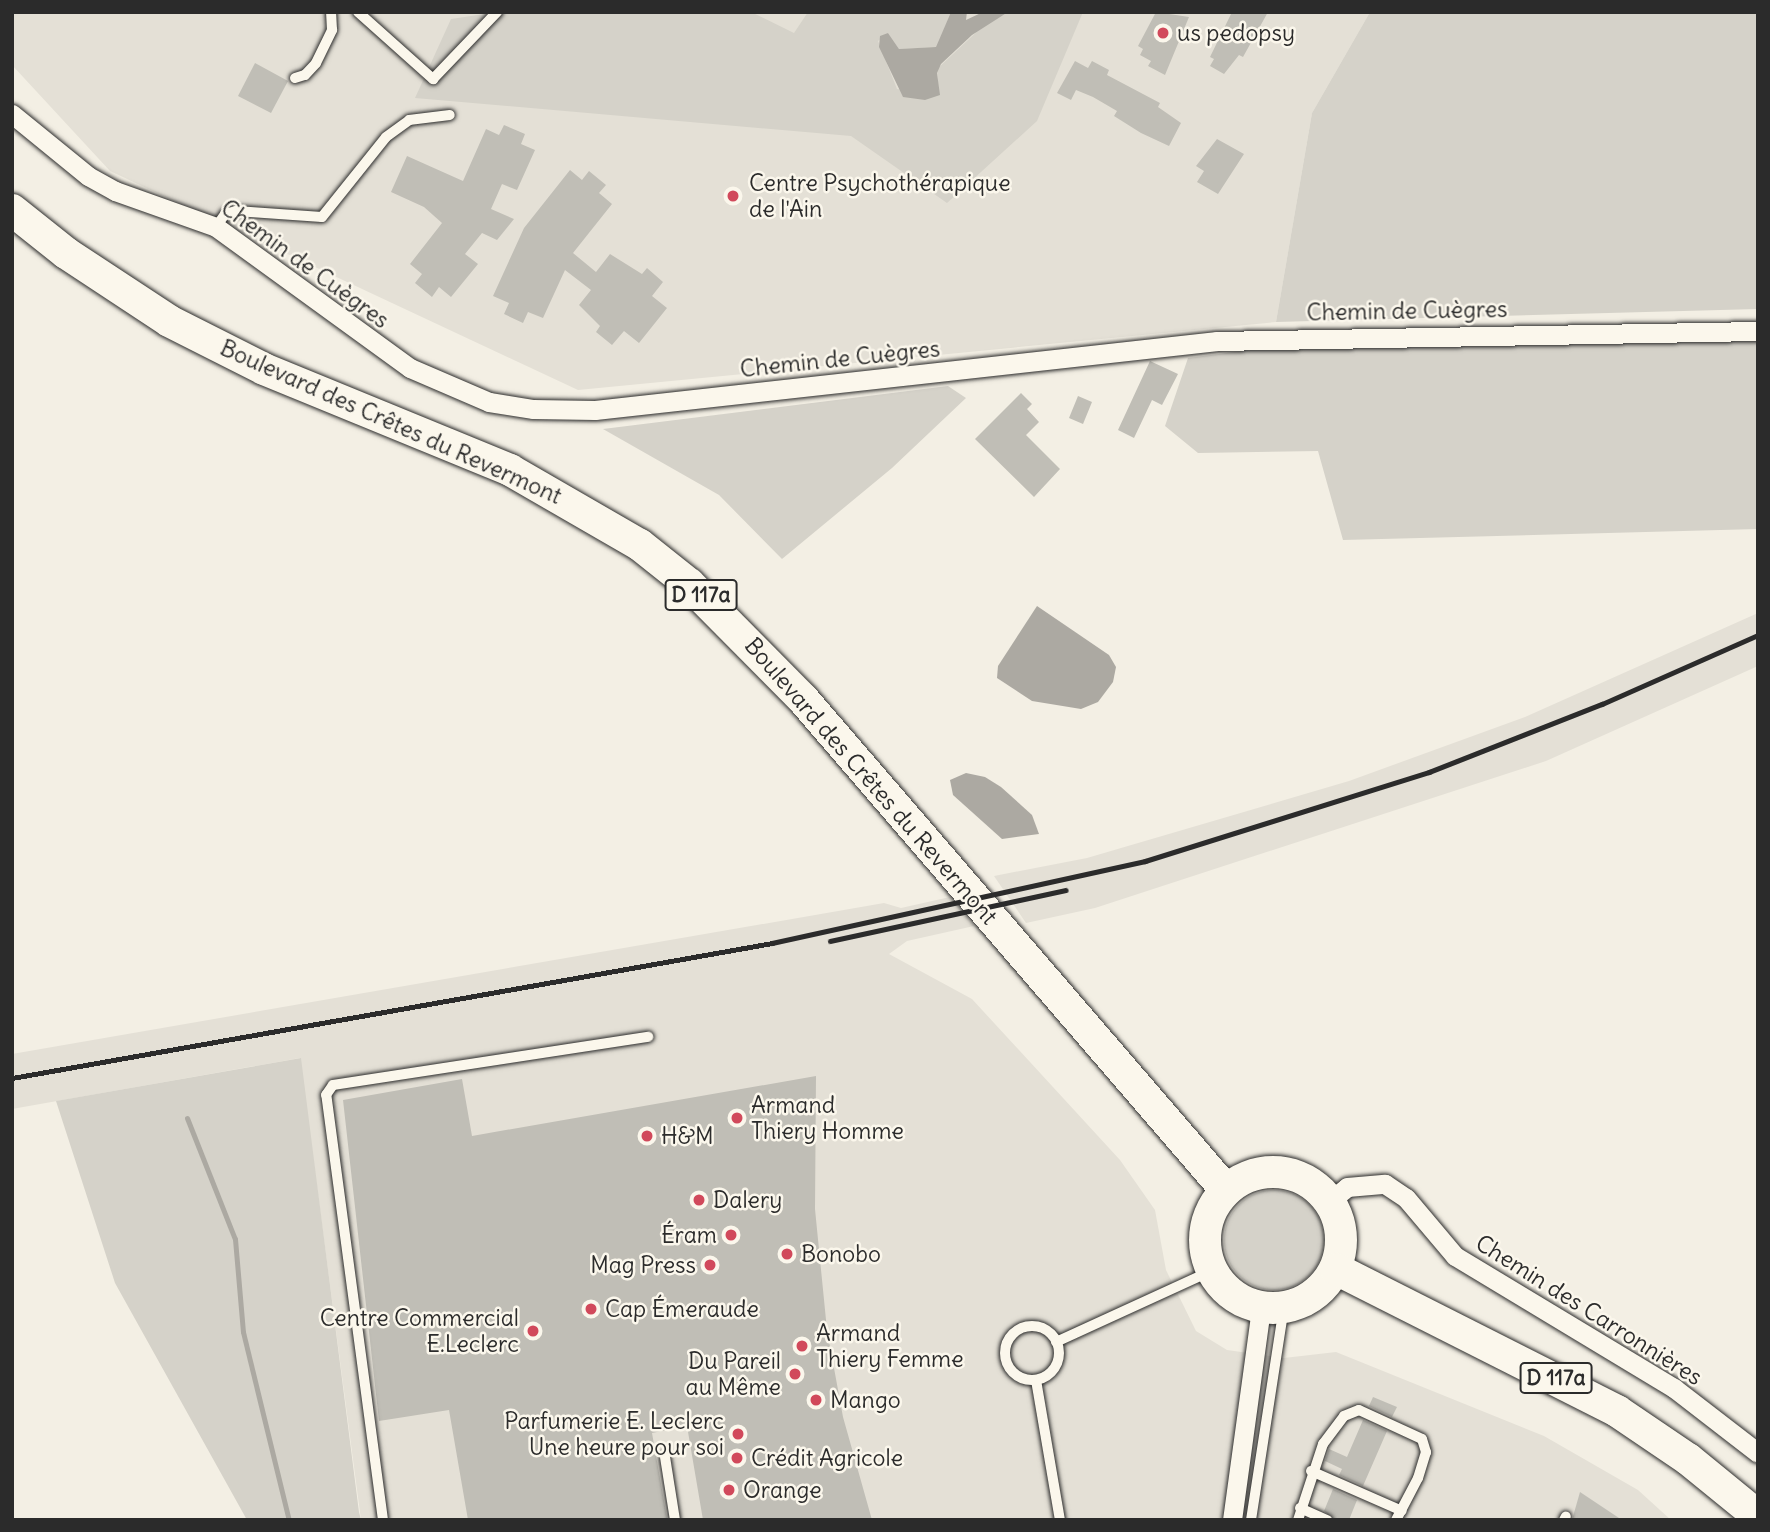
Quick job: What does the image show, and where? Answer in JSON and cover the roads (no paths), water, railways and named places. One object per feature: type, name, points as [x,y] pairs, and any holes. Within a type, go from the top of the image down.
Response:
[{"type":"main road","name":"Boulevard des Crêtes du Revermont","points":[[12,210],[66,253],[169,321],[264,369],[510,470],[629,538],[689,584],[802,698],[1226,1190]]},
{"type":"main road","points":[[1268,1172],[1292,1174],[1314,1184],[1330,1201],[1340,1222],[1342,1246],[1336,1269],[1324,1288],[1306,1301],[1273,1308],[1241,1301],[1211,1271],[1205,1228],[1226,1190],[1245,1177],[1268,1172]]},
{"type":"main road","name":"D 117a","points":[[1336,1269],[1617,1411],[1688,1459],[1758,1516]]},
{"type":"street","name":"Chemin de Cuègres","points":[[12,114],[97,181],[216,227],[410,368],[489,402],[533,409],[596,410],[1217,341],[1758,331]]},
{"type":"street","name":"Chemin des Carronnières","points":[[1330,1201],[1347,1186],[1385,1184],[1406,1198],[1455,1256],[1674,1388],[1758,1453]]},
{"type":"street","points":[[1232,1520],[1273,1308]]},
{"type":"lane","points":[[295,78],[305,75],[316,63],[332,30],[331,12]]},
{"type":"lane","points":[[358,12],[433,79],[497,12]]},
{"type":"lane","points":[[216,227],[225,214],[236,211],[265,217],[322,217],[386,137],[409,120],[450,115]]},
{"type":"lane","points":[[383,1520],[326,1095],[333,1085],[648,1037]]},
{"type":"lane","points":[[1056,1342],[1211,1271]]},
{"type":"lane","points":[[1251,1520],[1273,1308]]},
{"type":"lane","points":[[1027,1326],[1045,1330],[1056,1342],[1057,1363],[1036,1380],[1011,1370],[1006,1359],[1007,1342],[1027,1326]]},
{"type":"lane","points":[[1036,1380],[1060,1520]]},
{"type":"lane","points":[[1298,1520],[1311,1471],[1323,1444],[1344,1416],[1359,1410],[1399,1426],[1422,1439],[1426,1452],[1399,1515],[1311,1471]]},
{"type":"lane","points":[[665,1457],[675,1520]]},
{"type":"lane","points":[[1300,1508],[1327,1520]]},
{"type":"waterway","points":[[187,1118],[235,1239],[243,1332],[289,1520]]},
{"type":"railway","points":[[12,1078],[772,943],[1145,861],[1429,772],[1602,704],[1758,635]]},
{"type":"railway","points":[[830,941],[1066,890]]},
{"type":"place","name":"us pedopsy","points":[[1163,33]]},
{"type":"place","name":"Centre Psychothérapique de l'Ain","points":[[733,196]]},
{"type":"place","name":"Armand Thiery Homme","points":[[737,1118]]},
{"type":"place","name":"H&M","points":[[647,1136]]},
{"type":"place","name":"Dalery","points":[[699,1200]]},
{"type":"place","name":"Éram","points":[[731,1235]]},
{"type":"place","name":"Bonobo","points":[[787,1254]]},
{"type":"place","name":"Mag Press","points":[[710,1265]]},
{"type":"place","name":"Cap Émeraude","points":[[591,1309]]},
{"type":"place","name":"Centre Commercial E.Leclerc","points":[[533,1331]]},
{"type":"place","name":"Armand Thiery Femme","points":[[802,1346]]},
{"type":"place","name":"Du Pareil au Même","points":[[795,1374]]},
{"type":"place","name":"Mango","points":[[816,1400]]},
{"type":"place","name":"Parfumerie E. Leclerc Une heure pour soi","points":[[738,1434]]},
{"type":"place","name":"Crédit Agricole","points":[[737,1458]]},
{"type":"place","name":"Orange","points":[[729,1490]]}]
